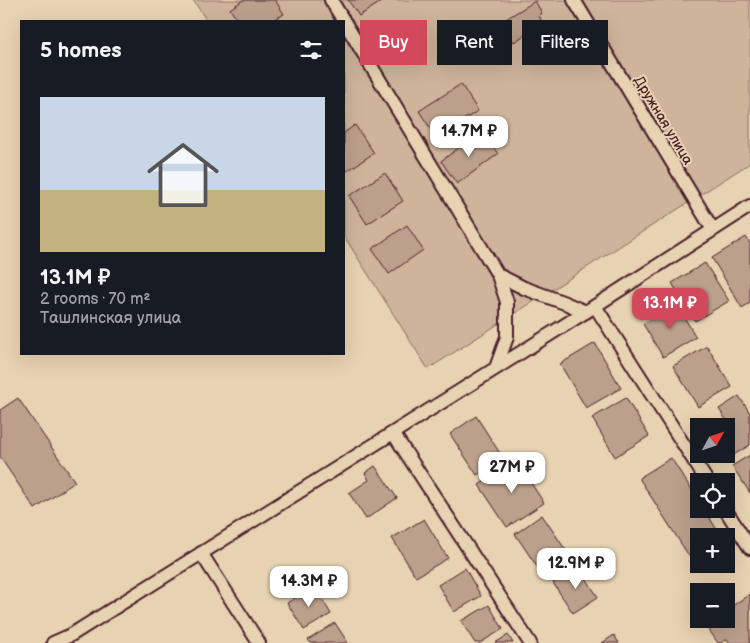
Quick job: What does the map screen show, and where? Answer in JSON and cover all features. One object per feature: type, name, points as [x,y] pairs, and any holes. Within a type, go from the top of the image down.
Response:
[{"type":"street","points":[[331,0],[343,20]]},
{"type":"street","name":"Дружная улица","points":[[574,0],[713,230]]},
{"type":"street","points":[[345,23],[498,275],[508,302],[508,337],[496,368]]},
{"type":"street","points":[[53,643],[71,636],[750,206]]},
{"type":"street","points":[[498,275],[524,288],[565,303],[590,309],[702,473]]},
{"type":"street","points":[[392,433],[530,643]]},
{"type":"street","points":[[730,518],[750,548]]},
{"type":"street","points":[[202,553],[259,643]]},
{"type":"shaded area","points":[[193,0],[750,0],[750,163],[428,369],[345,238],[345,20],[206,20]]},
{"type":"building","points":[[243,0],[275,0],[284,14],[274,20],[237,20],[230,9]]},
{"type":"building","points":[[348,0],[384,0],[359,16]]},
{"type":"building","points":[[535,1],[542,13],[539,16],[541,20],[522,20],[522,37],[514,42],[512,39],[512,20],[504,20]]},
{"type":"building","points":[[461,84],[478,111],[436,137],[419,111]]},
{"type":"building","points":[[355,125],[374,153],[345,172],[345,132]]},
{"type":"building","points":[[482,131],[498,154],[457,184],[441,161]]},
{"type":"building","points":[[385,173],[403,201],[367,224],[349,196]]},
{"type":"building","points":[[407,225],[423,250],[389,274],[372,249]]},
{"type":"building","points":[[746,237],[750,243],[750,303],[742,308],[712,258]]},
{"type":"building","points":[[705,263],[729,301],[695,321],[672,283]]},
{"type":"building","points":[[676,304],[696,337],[663,357],[643,324]]},
{"type":"building","points":[[595,343],[621,388],[586,408],[560,364]]},
{"type":"building","points":[[707,346],[732,387],[698,407],[673,366]]},
{"type":"building","points":[[739,396],[750,413],[750,445],[735,454],[735,418],[725,418],[719,409]]},
{"type":"building","points":[[18,398],[75,482],[35,509],[0,457],[0,410]]},
{"type":"building","points":[[626,398],[649,436],[615,457],[592,418]]},
{"type":"building","points":[[476,416],[503,458],[477,475],[450,434]]},
{"type":"building","points":[[750,455],[750,493],[732,466]]},
{"type":"building","points":[[671,458],[690,487],[690,518],[710,518],[716,528],[690,528],[690,555],[689,556],[639,478]]},
{"type":"building","points":[[516,460],[544,503],[507,527],[479,485]]},
{"type":"building","points":[[375,466],[397,498],[366,519],[349,493],[369,480],[365,473]]},
{"type":"building","points":[[542,515],[571,558],[544,577],[515,534]]},
{"type":"building","points":[[424,519],[448,558],[416,577],[392,538]]},
{"type":"building","points":[[579,567],[598,597],[573,613],[553,583]]},
{"type":"building","points":[[465,568],[481,596],[454,612],[438,585]]},
{"type":"building","points":[[314,586],[331,614],[304,630],[287,603]]},
{"type":"building","points":[[750,594],[750,643],[730,643],[727,639],[718,643],[708,628],[735,628],[735,604]]},
{"type":"building","points":[[489,605],[503,629],[480,643],[475,643],[461,621]]},
{"type":"building","points":[[335,623],[348,643],[311,643],[308,640]]},
{"type":"building","points":[[508,635],[513,643],[495,643]]},
{"type":"building","points":[[614,635],[619,643],[602,643]]}]
